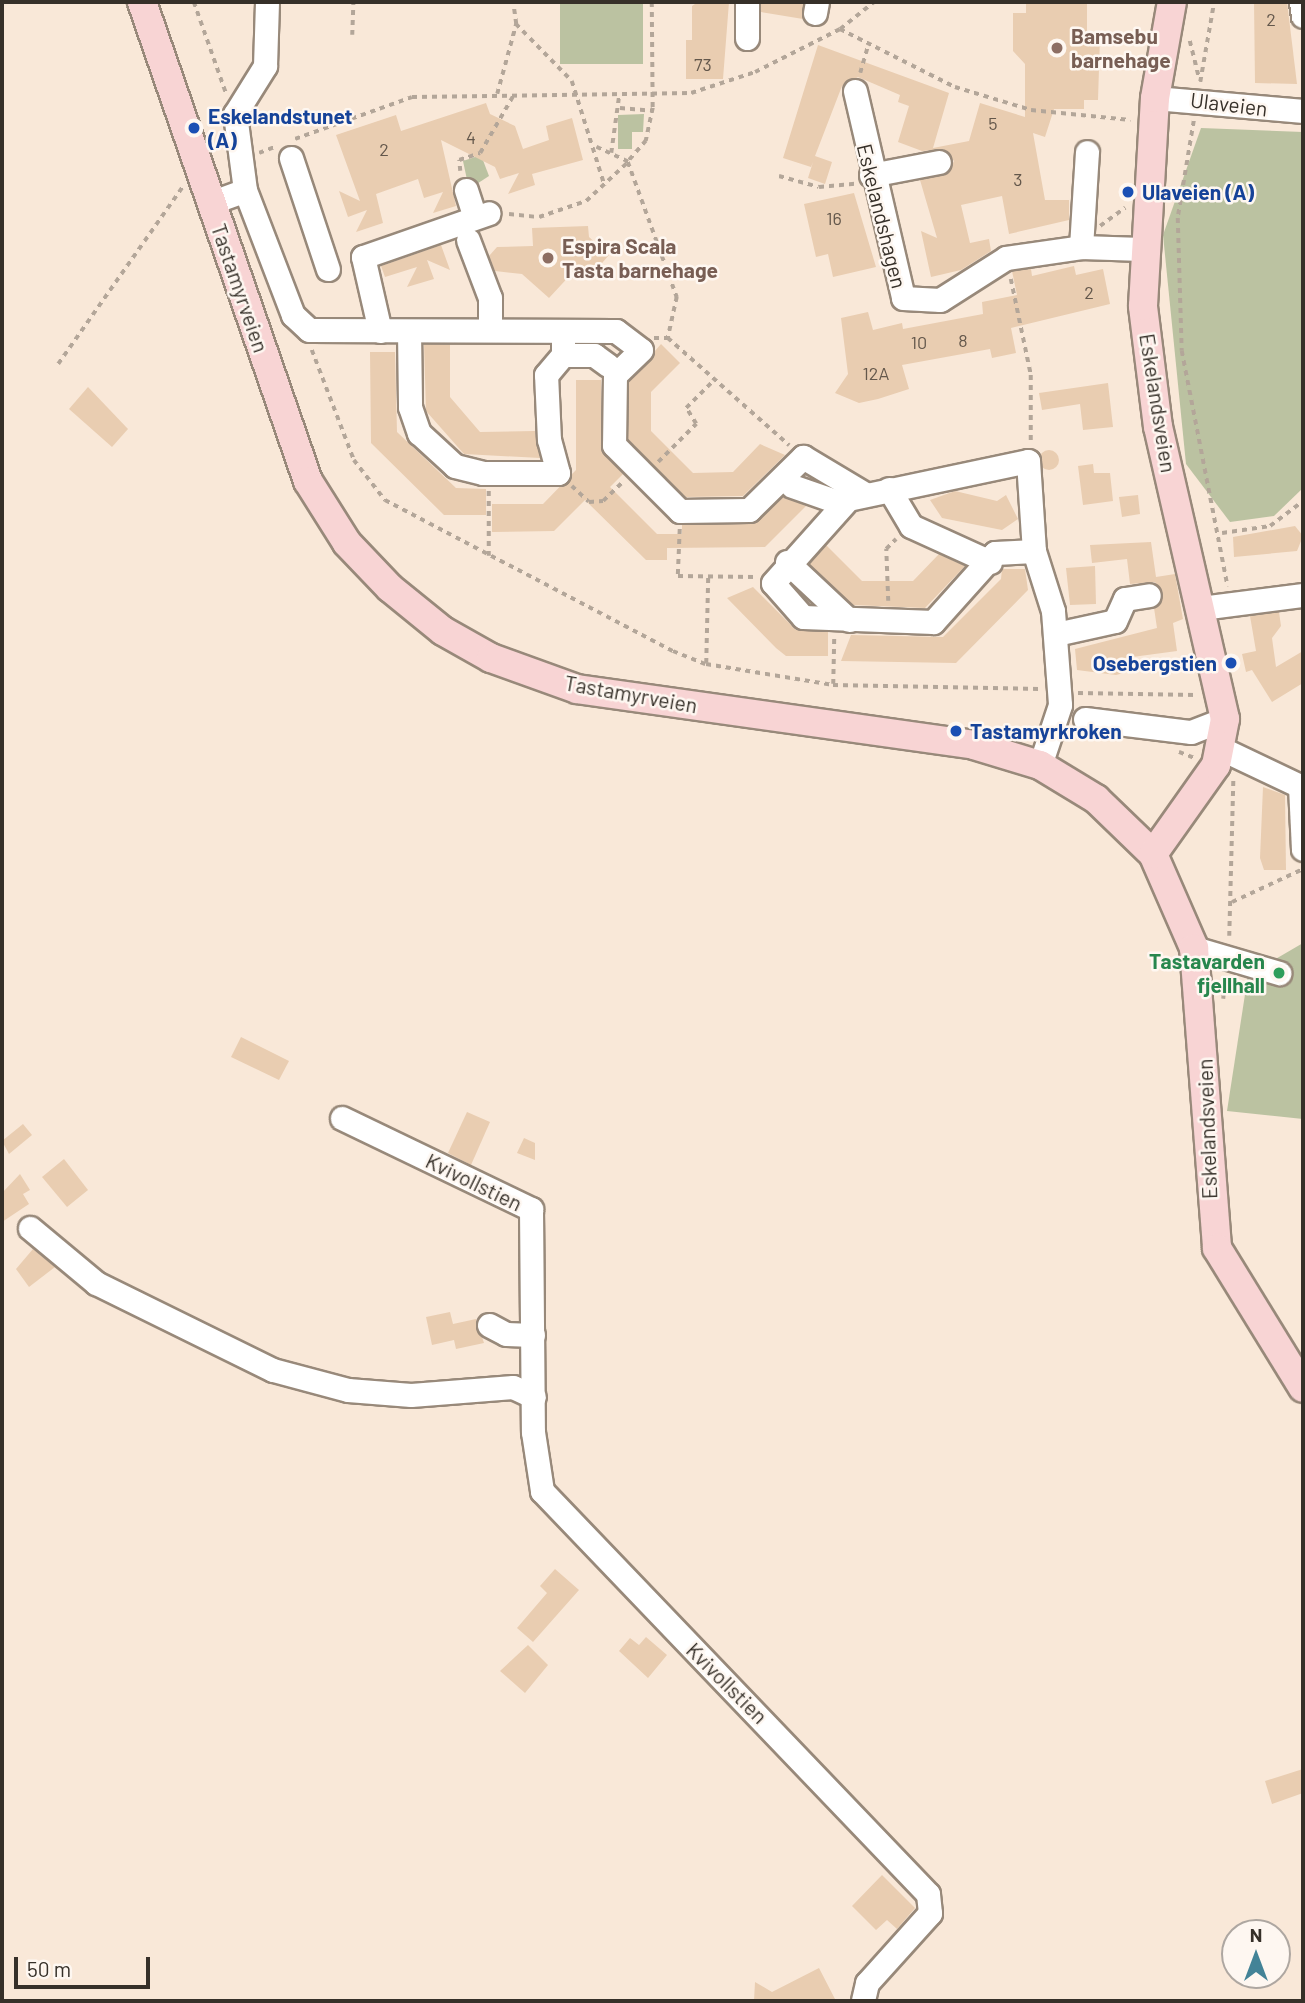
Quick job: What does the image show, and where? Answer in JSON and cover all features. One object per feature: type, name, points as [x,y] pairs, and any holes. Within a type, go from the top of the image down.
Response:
[{"type":"main road","name":"Tastamyrveien","points":[[142,2],[308,481],[347,543],[443,631],[491,658],[577,689],[974,745],[1040,765],[1096,799],[1144,844]]},
{"type":"main road","name":"Eskelandsveien","points":[[1172,2],[1155,98],[1142,249],[1158,428],[1215,606],[1229,754],[1197,794],[1144,844],[1194,948],[1217,1248],[1303,1388]]},
{"type":"street","points":[[267,2],[265,66],[235,114],[245,158],[245,190],[293,314],[305,328],[380,331],[616,331],[641,350],[615,375],[614,445],[680,511],[749,510],[803,457],[864,494]]},
{"type":"street","points":[[747,2],[747,38]]},
{"type":"street","points":[[1301,2],[1303,16]]},
{"type":"street","name":"Ulaveien","points":[[1155,98],[1198,90],[1303,111]]},
{"type":"street","name":"Eskelandshagen","points":[[855,91],[872,178],[903,298],[940,300],[1006,258],[1081,241],[1142,249]]},
{"type":"street","points":[[287,148],[328,269]]},
{"type":"street","points":[[1081,241],[1087,152]]},
{"type":"street","points":[[872,178],[939,162]]},
{"type":"street","points":[[210,204],[245,190]]},
{"type":"street","points":[[380,331],[363,257],[482,215],[466,190]]},
{"type":"street","points":[[468,240],[490,298],[490,329]]},
{"type":"street","points":[[409,331],[410,407],[419,433],[455,466],[489,473],[558,473],[548,440],[546,375],[563,355],[562,330]]},
{"type":"street","points":[[563,355],[594,355],[608,365]]},
{"type":"street","points":[[1034,551],[997,552],[937,621],[842,620],[780,570],[841,503],[864,494],[1028,461],[1034,551],[1056,634],[1060,705],[1040,765]]},
{"type":"street","points":[[792,486],[841,503]]},
{"type":"street","points":[[889,489],[911,526],[990,562]]},
{"type":"street","points":[[1056,634],[1115,621],[1125,599],[1149,595]]},
{"type":"street","points":[[1215,606],[1303,596]]},
{"type":"street","points":[[1085,719],[1191,733],[1225,719]]},
{"type":"street","points":[[1229,754],[1300,786],[1303,849]]},
{"type":"street","points":[[1194,948],[1227,954],[1279,973]]},
{"type":"street","name":"Kvivollstien","points":[[342,1118],[531,1209],[536,1471],[553,1506],[928,1894],[930,1913],[923,1924],[867,1983],[863,2001]]},
{"type":"street","points":[[30,1228],[96,1283],[273,1370],[348,1391],[411,1395],[513,1387],[534,1397]]},
{"type":"street","points":[[489,1325],[506,1334],[533,1335]]},
{"type":"path","points":[[194,2],[235,114]]},
{"type":"path","points":[[352,35],[353,2]]},
{"type":"path","points":[[497,94],[516,24],[513,2]]},
{"type":"path","points":[[482,215],[539,217],[586,201],[606,186],[646,141],[653,96],[652,2]]},
{"type":"path","points":[[245,158],[287,148],[412,97],[497,94],[653,96],[723,86],[840,29],[874,2]]},
{"type":"path","points":[[1214,2],[1178,218],[1178,302],[1182,351],[1222,533],[1215,606]]},
{"type":"path","points":[[516,24],[579,96],[606,186]]},
{"type":"path","points":[[840,29],[923,75],[1031,110],[1138,121]]},
{"type":"path","points":[[1188,30],[1198,90]]},
{"type":"path","points":[[855,91],[868,45]]},
{"type":"path","points":[[466,190],[458,162],[480,153],[514,94]]},
{"type":"path","points":[[611,153],[619,95]]},
{"type":"path","points":[[619,108],[652,111]]},
{"type":"path","points":[[596,147],[628,162],[677,297],[668,338],[803,457]]},
{"type":"path","points":[[779,176],[834,189],[872,178]]},
{"type":"path","points":[[58,364],[188,182]]},
{"type":"path","points":[[1081,241],[1127,206]]},
{"type":"path","points":[[1006,258],[1031,375],[1031,446]]},
{"type":"path","points":[[305,328],[364,480],[385,500],[489,556],[706,664],[833,685],[1048,690]]},
{"type":"path","points":[[558,473],[589,502],[603,502],[696,424],[686,408],[714,381]]},
{"type":"path","points":[[489,473],[489,556]]},
{"type":"path","points":[[1222,533],[1270,526],[1303,501]]},
{"type":"path","points":[[888,621],[886,549],[911,526]]},
{"type":"path","points":[[680,544],[678,576],[708,578],[780,570]]},
{"type":"path","points":[[706,664],[708,578]]},
{"type":"path","points":[[833,685],[842,620]]},
{"type":"path","points":[[1066,691],[1199,695]]},
{"type":"path","points":[[1222,1009],[1231,902],[1229,754]]},
{"type":"path","points":[[1231,902],[1303,869]]},
{"type":"green space","points":[[560,2],[643,2],[643,64],[560,64]]},
{"type":"green space","points":[[644,114],[643,132],[632,132],[632,149],[618,149],[618,115]]},
{"type":"green space","points":[[1201,128],[1303,132],[1303,488],[1274,516],[1230,522],[1186,464],[1163,235]]},
{"type":"green space","points":[[481,155],[489,176],[469,189],[463,161]]},
{"type":"green space","points":[[1303,943],[1303,1119],[1227,1111],[1248,975]]},
{"type":"building","points":[[698,2],[729,2],[723,79],[686,79],[686,40],[692,40],[692,6]]},
{"type":"building","points":[[761,2],[803,2],[803,19],[761,12]]},
{"type":"building","points":[[1087,2],[1087,37],[1100,37],[1098,100],[1084,100],[1084,109],[1054,109],[1045,137],[1033,133],[1045,200],[1069,200],[1069,220],[1009,234],[1002,196],[961,205],[970,243],[989,239],[991,251],[961,270],[931,277],[921,231],[937,238],[920,180],[948,173],[954,161],[943,149],[922,151],[898,142],[909,106],[898,102],[900,95],[858,77],[842,86],[815,156],[832,162],[825,184],[808,178],[813,162],[811,167],[783,158],[818,45],[949,93],[933,148],[969,141],[980,103],[1025,117],[1025,64],[1013,51],[1013,13],[1026,13],[1026,4]]},
{"type":"building","points":[[1254,2],[1287,2],[1297,84],[1255,83]]},
{"type":"building","points":[[486,103],[490,114],[515,126],[523,149],[549,140],[546,126],[572,118],[583,160],[532,174],[535,185],[508,194],[519,173],[500,179],[495,167],[441,140],[456,206],[433,213],[443,192],[424,198],[418,179],[376,194],[383,223],[356,232],[367,210],[348,217],[339,191],[360,201],[336,135],[396,115],[401,131]]},
{"type":"building","points":[[854,193],[876,267],[833,277],[828,254],[816,257],[804,204]]},
{"type":"building","points":[[588,226],[589,237],[609,255],[596,270],[574,271],[549,298],[522,274],[495,271],[489,256],[497,247],[533,246],[532,228]]},
{"type":"building","points":[[441,245],[450,270],[427,260],[434,279],[407,287],[417,267],[385,277],[381,266]]},
{"type":"building","points":[[1074,266],[1076,275],[1103,269],[1110,304],[1011,328],[1016,353],[992,358],[990,349],[902,365],[909,389],[859,403],[835,393],[848,374],[841,318],[868,312],[873,330],[902,323],[903,329],[983,314],[982,302],[1017,295],[1012,271],[1031,269],[1032,276]]},
{"type":"building","points":[[424,344],[450,344],[450,397],[480,432],[535,431],[540,458],[464,454],[426,411]]},
{"type":"building","points":[[661,344],[680,363],[651,392],[651,431],[693,473],[733,472],[760,444],[785,455],[743,496],[686,497],[628,439],[629,381]]},
{"type":"building","points":[[370,352],[395,352],[397,432],[456,488],[486,489],[486,515],[444,515],[371,443]]},
{"type":"building","points":[[576,380],[601,380],[601,450],[623,474],[610,487],[657,534],[682,534],[682,525],[750,524],[783,496],[806,506],[765,547],[667,548],[667,560],[646,560],[585,500],[554,531],[492,532],[492,504],[543,504],[576,470]]},
{"type":"building","points":[[1108,383],[1113,427],[1083,430],[1080,404],[1042,410],[1039,393]]},
{"type":"building","points":[[88,387],[128,429],[112,447],[69,409]]},
{"type":"building","points":[[1049,450],[1056,453],[1059,460],[1056,467],[1049,470],[1042,467],[1039,460],[1042,453]]},
{"type":"building","points":[[1093,464],[1094,473],[1110,473],[1113,501],[1083,505],[1078,466]]},
{"type":"building","points":[[955,491],[997,501],[1006,495],[1018,519],[1002,530],[942,518],[930,500]]},
{"type":"building","points":[[1138,495],[1140,514],[1122,517],[1119,497]]},
{"type":"building","points":[[1295,526],[1303,536],[1297,551],[1234,557],[1233,537]]},
{"type":"building","points":[[1151,542],[1156,577],[1175,574],[1183,619],[1173,623],[1177,651],[1125,658],[1127,672],[1116,675],[1077,670],[1075,649],[1157,628],[1154,608],[1162,599],[1155,582],[1130,584],[1127,559],[1092,563],[1090,545]]},
{"type":"building","points":[[826,545],[862,581],[913,581],[939,554],[965,566],[925,608],[853,605],[809,564]]},
{"type":"building","points":[[1095,566],[1096,604],[1070,605],[1066,568]]},
{"type":"building","points":[[1002,569],[1025,569],[1028,590],[956,663],[841,661],[851,635],[943,637],[1001,579]]},
{"type":"building","points":[[753,587],[796,630],[828,632],[828,656],[786,656],[776,648],[727,598]]},
{"type":"building","points":[[1279,612],[1281,626],[1272,638],[1276,667],[1303,651],[1303,683],[1272,702],[1252,670],[1246,672],[1242,654],[1256,651],[1250,616]]},
{"type":"building","points":[[1263,787],[1285,795],[1286,870],[1264,870],[1260,858]]},
{"type":"building","points":[[241,1037],[289,1061],[279,1080],[231,1057]]},
{"type":"building","points":[[467,1112],[490,1122],[471,1165],[448,1153]]},
{"type":"building","points":[[23,1124],[32,1135],[9,1154],[2,1141]]},
{"type":"building","points":[[524,1138],[535,1143],[535,1160],[517,1153]]},
{"type":"building","points":[[64,1159],[88,1190],[67,1207],[42,1177]]},
{"type":"building","points":[[20,1174],[30,1190],[23,1194],[29,1204],[2,1222],[2,1193]]},
{"type":"building","points":[[33,1249],[55,1267],[29,1287],[16,1269]]},
{"type":"building","points":[[450,1312],[453,1324],[476,1319],[484,1343],[456,1349],[454,1340],[432,1345],[426,1317]]},
{"type":"building","points":[[555,1569],[579,1590],[533,1642],[517,1628],[547,1593],[540,1586]]},
{"type":"building","points":[[646,1637],[667,1655],[648,1678],[619,1651],[630,1638],[639,1645]]},
{"type":"building","points":[[528,1645],[548,1665],[525,1693],[500,1671]]},
{"type":"building","points":[[1303,1769],[1303,1793],[1272,1804],[1265,1781]]},
{"type":"building","points":[[882,1875],[915,1908],[897,1929],[887,1920],[876,1930],[852,1906]]},
{"type":"building","points":[[819,1968],[836,2001],[754,2001],[755,1982],[772,1992]]},
{"type":"place","name":"Bamsebu barnehage","points":[[1057,48]]},
{"type":"place","name":"Eskelandstunet (A)","points":[[194,128]]},
{"type":"place","name":"Ulaveien (A)","points":[[1128,192]]},
{"type":"place","name":"Espira Scala Tasta barnehage","points":[[548,258]]},
{"type":"place","name":"Osebergstien","points":[[1231,663]]},
{"type":"place","name":"Tastamyrkroken","points":[[956,731]]},
{"type":"place","name":"Tastavarden fjellhall","points":[[1279,973]]}]
